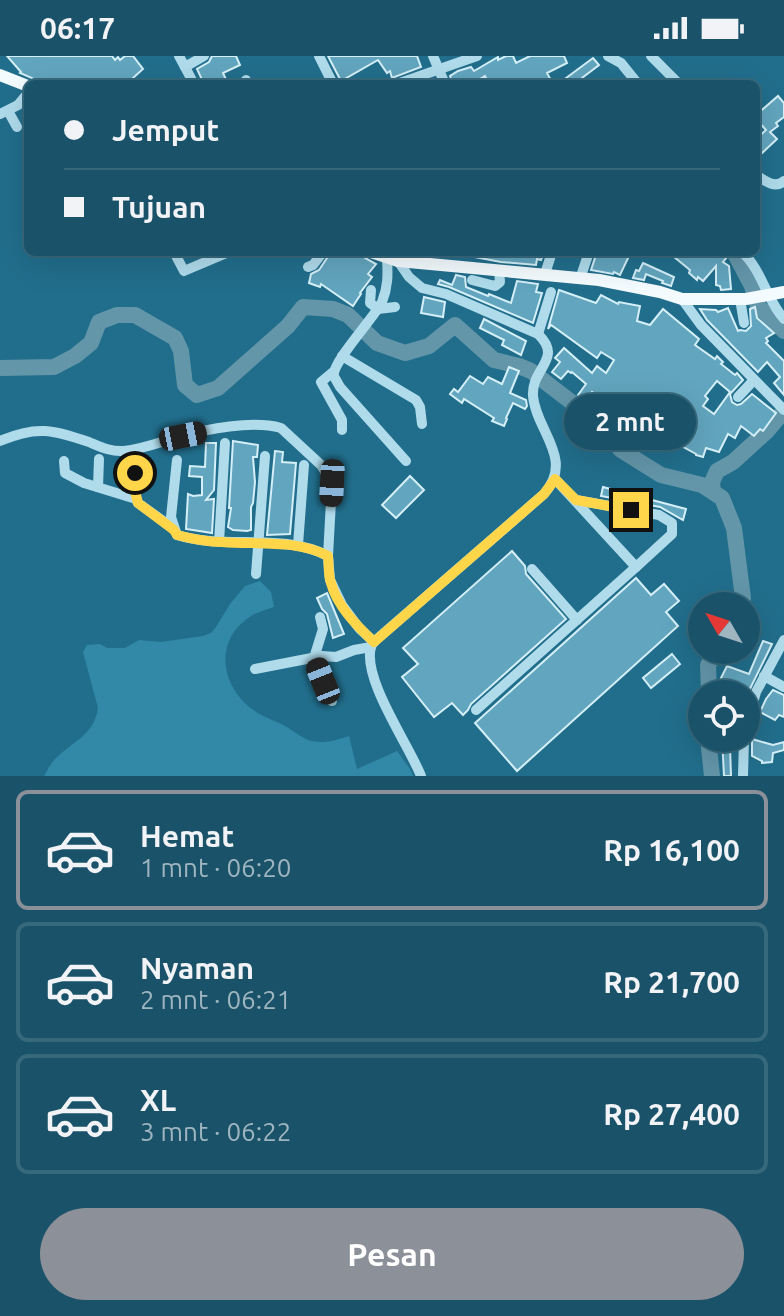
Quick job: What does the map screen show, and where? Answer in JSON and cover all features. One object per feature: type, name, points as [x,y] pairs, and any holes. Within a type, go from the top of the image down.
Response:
[{"type":"main road","points":[[0,75],[24,84]]},
{"type":"main road","points":[[382,256],[392,260],[617,283],[682,299],[753,298],[784,292]]},
{"type":"street","points":[[179,56],[192,80]]},
{"type":"street","points":[[185,67],[204,56]]},
{"type":"street","points":[[319,56],[331,80]]},
{"type":"street","points":[[433,56],[443,80]]},
{"type":"street","points":[[408,80],[477,56]]},
{"type":"street","points":[[608,56],[621,63],[635,80]]},
{"type":"street","points":[[651,56],[675,80]]},
{"type":"street","points":[[17,127],[4,112],[24,98]]},
{"type":"street","points":[[760,177],[776,186],[784,181]]},
{"type":"street","points":[[176,256],[184,271],[220,256]]},
{"type":"street","points":[[308,267],[320,256]]},
{"type":"street","points":[[545,274],[551,256]]},
{"type":"street","points":[[580,279],[588,256]]},
{"type":"street","points":[[744,323],[753,298],[755,267],[745,256]]},
{"type":"street","points":[[342,430],[342,420],[321,382],[333,372],[378,309],[387,290],[392,260]]},
{"type":"street","points":[[255,669],[336,657],[372,645],[544,494],[555,479],[555,456],[533,389],[549,355],[547,343],[538,334],[446,294],[422,288],[392,260]]},
{"type":"street","points":[[472,280],[495,286],[500,282],[499,270]]},
{"type":"street","points":[[371,290],[370,303],[378,309],[395,307]]},
{"type":"street","points":[[538,334],[551,292]]},
{"type":"street","points":[[753,298],[777,311],[784,319]]},
{"type":"street","points":[[682,299],[701,325],[782,408]]},
{"type":"street","points":[[342,356],[416,400],[422,424]]},
{"type":"street","points":[[333,372],[340,387],[406,461]]},
{"type":"street","points":[[738,397],[754,380]]},
{"type":"street","points":[[0,441],[41,430],[65,434],[113,451],[124,451],[212,430],[249,426],[281,428],[321,465],[332,483],[328,556],[330,580],[337,598],[372,645],[374,678],[421,776]]},
{"type":"street","points":[[219,542],[225,443]]},
{"type":"street","points":[[136,455],[138,503],[179,536],[219,542],[298,545],[328,556]]},
{"type":"street","points":[[256,574],[265,456]]},
{"type":"street","points":[[98,487],[99,459]]},
{"type":"street","points":[[174,530],[171,517],[177,460]]},
{"type":"street","points":[[64,461],[63,469],[68,476],[136,499]]},
{"type":"street","points":[[298,545],[304,465]]},
{"type":"street","points":[[555,479],[636,567]]},
{"type":"street","points":[[476,710],[672,534],[672,523],[659,515],[576,500]]},
{"type":"street","points":[[532,569],[577,620]]},
{"type":"street","points":[[320,617],[323,629],[314,658],[332,701]]},
{"type":"street","points":[[760,686],[784,640]]},
{"type":"street","points":[[764,676],[784,687]]},
{"type":"street","points":[[743,776],[744,752]]},
{"type":"shaded area","points":[[260,581],[271,592],[274,607],[253,615],[240,625],[227,647],[227,672],[238,695],[256,712],[309,740],[326,742],[349,736],[357,769],[397,751],[413,776],[44,776],[51,764],[86,733],[96,718],[98,708],[83,652],[87,645],[125,648],[139,640],[161,642],[203,636],[211,633],[245,586]]},
{"type":"building","points":[[7,56],[112,56],[120,60],[133,56],[143,69],[133,78],[135,80],[34,80],[21,72]]},
{"type":"building","points":[[212,56],[236,56],[240,65],[223,73],[226,80],[202,80],[197,69],[209,62]]},
{"type":"building","points":[[328,56],[417,56],[421,67],[392,78],[390,71],[387,73],[378,60],[340,80]]},
{"type":"building","points":[[513,56],[516,63],[530,56],[564,56],[567,63],[547,73],[551,80],[487,80],[485,76],[478,80],[452,80],[450,76],[458,71],[471,67],[474,71],[498,57],[498,60]]},
{"type":"building","points":[[593,58],[599,65],[583,80],[563,80]]},
{"type":"building","points":[[778,96],[784,103],[784,117],[770,132],[777,139],[761,154],[760,135],[766,130],[760,123],[760,112]]},
{"type":"building","points":[[328,256],[363,256],[376,264],[368,274],[372,277],[353,306],[321,284],[320,287],[309,283],[311,274],[319,270]]},
{"type":"building","points":[[469,256],[542,256],[541,260],[537,259],[536,265]]},
{"type":"building","points":[[596,256],[629,256],[620,275],[591,270]]},
{"type":"building","points":[[673,256],[726,256],[723,262],[729,266],[731,289],[721,290],[716,285],[716,266],[703,281],[698,277],[697,280],[689,273],[690,270]]},
{"type":"building","points":[[643,263],[674,277],[671,286],[646,274],[644,280],[633,278]]},
{"type":"building","points":[[456,275],[465,277],[466,287],[511,303],[517,281],[538,284],[536,292],[542,293],[533,323],[438,284],[440,280],[452,285]]},
{"type":"building","points":[[559,290],[596,303],[601,295],[618,304],[640,306],[637,321],[650,325],[663,309],[699,339],[695,345],[715,359],[717,356],[723,362],[721,364],[743,380],[730,394],[732,402],[741,404],[752,394],[776,413],[763,431],[760,429],[754,436],[741,426],[735,438],[728,434],[719,452],[706,448],[703,457],[678,444],[685,431],[655,415],[628,444],[615,433],[618,429],[601,416],[610,405],[592,392],[585,401],[578,395],[586,384],[572,372],[568,371],[561,379],[552,372],[560,362],[555,358],[564,348],[592,373],[597,366],[606,373],[614,360],[601,352],[597,358],[551,325],[548,329]],"holes":[[[717,381],[730,392],[714,414],[703,406],[708,399],[705,396]],[[628,403],[643,415],[630,431],[618,416]]]},
{"type":"building","points":[[424,297],[445,302],[443,317],[421,313]]},
{"type":"building","points":[[755,307],[757,318],[774,333],[766,338],[766,343],[784,361],[784,395],[774,383],[780,377],[767,362],[758,372],[700,309],[718,312],[728,308],[738,331],[746,331],[751,326],[750,309]]},
{"type":"building","points":[[484,319],[526,341],[521,355],[502,345],[504,340],[480,328]]},
{"type":"building","points":[[509,367],[519,371],[510,393],[526,400],[527,406],[525,409],[513,403],[504,426],[492,421],[494,418],[464,399],[462,403],[450,394],[454,389],[458,392],[470,376],[483,384],[488,377],[502,384]]},
{"type":"building","points":[[233,441],[258,445],[257,457],[253,457],[255,482],[251,530],[247,531],[228,527]]},
{"type":"building","points":[[206,443],[216,443],[214,490],[206,500],[214,499],[212,533],[186,529],[188,494],[202,495],[202,477],[189,476],[190,466],[205,467]]},
{"type":"building","points":[[275,451],[283,452],[282,462],[296,463],[290,534],[267,535]]},
{"type":"building","points":[[410,476],[424,490],[396,518],[382,505]]},
{"type":"building","points":[[603,487],[686,509],[683,520],[660,507],[601,496]]},
{"type":"building","points":[[512,551],[525,566],[526,574],[566,619],[471,704],[463,715],[452,703],[434,717],[402,677],[418,664],[403,648]]},
{"type":"building","points":[[636,578],[651,595],[664,584],[679,601],[666,612],[678,626],[517,771],[475,723]]},
{"type":"building","points":[[327,593],[344,634],[333,638],[327,614],[317,598]]},
{"type":"building","points":[[763,641],[772,644],[754,680],[721,680],[727,666],[749,674],[753,664],[760,664]]},
{"type":"building","points":[[672,654],[680,664],[651,688],[643,678]]},
{"type":"building","points":[[773,690],[784,695],[784,717],[779,715],[775,720],[760,712]]},
{"type":"building","points":[[760,741],[773,745],[784,742],[784,750],[773,753],[772,762],[762,763],[752,756],[752,752],[760,752]]},
{"type":"building","points":[[723,752],[730,752],[731,776],[724,776]]},
{"type":"waterway","points":[[736,256],[752,286],[758,306],[784,331]]},
{"type":"waterway","points":[[0,368],[54,367],[91,343],[99,322],[117,315],[135,315],[175,338],[181,351],[185,385],[197,395],[218,388],[288,326],[303,307],[333,309],[348,315],[377,343],[405,353],[429,346],[455,325],[494,360],[531,371],[596,421],[621,450],[661,475],[702,485],[722,498],[734,528],[742,592]]},
{"type":"waterway","points":[[713,492],[712,482],[717,471],[733,462],[784,411]]},
{"type":"waterway","points":[[709,664],[709,680]]},
{"type":"waterway","points":[[709,752],[712,776]]},
{"type":"route","points":[[135,473],[138,503],[177,535],[219,542],[298,545],[328,556],[330,580],[337,598],[359,628],[374,642],[544,494],[555,479],[576,500],[631,510]]}]
